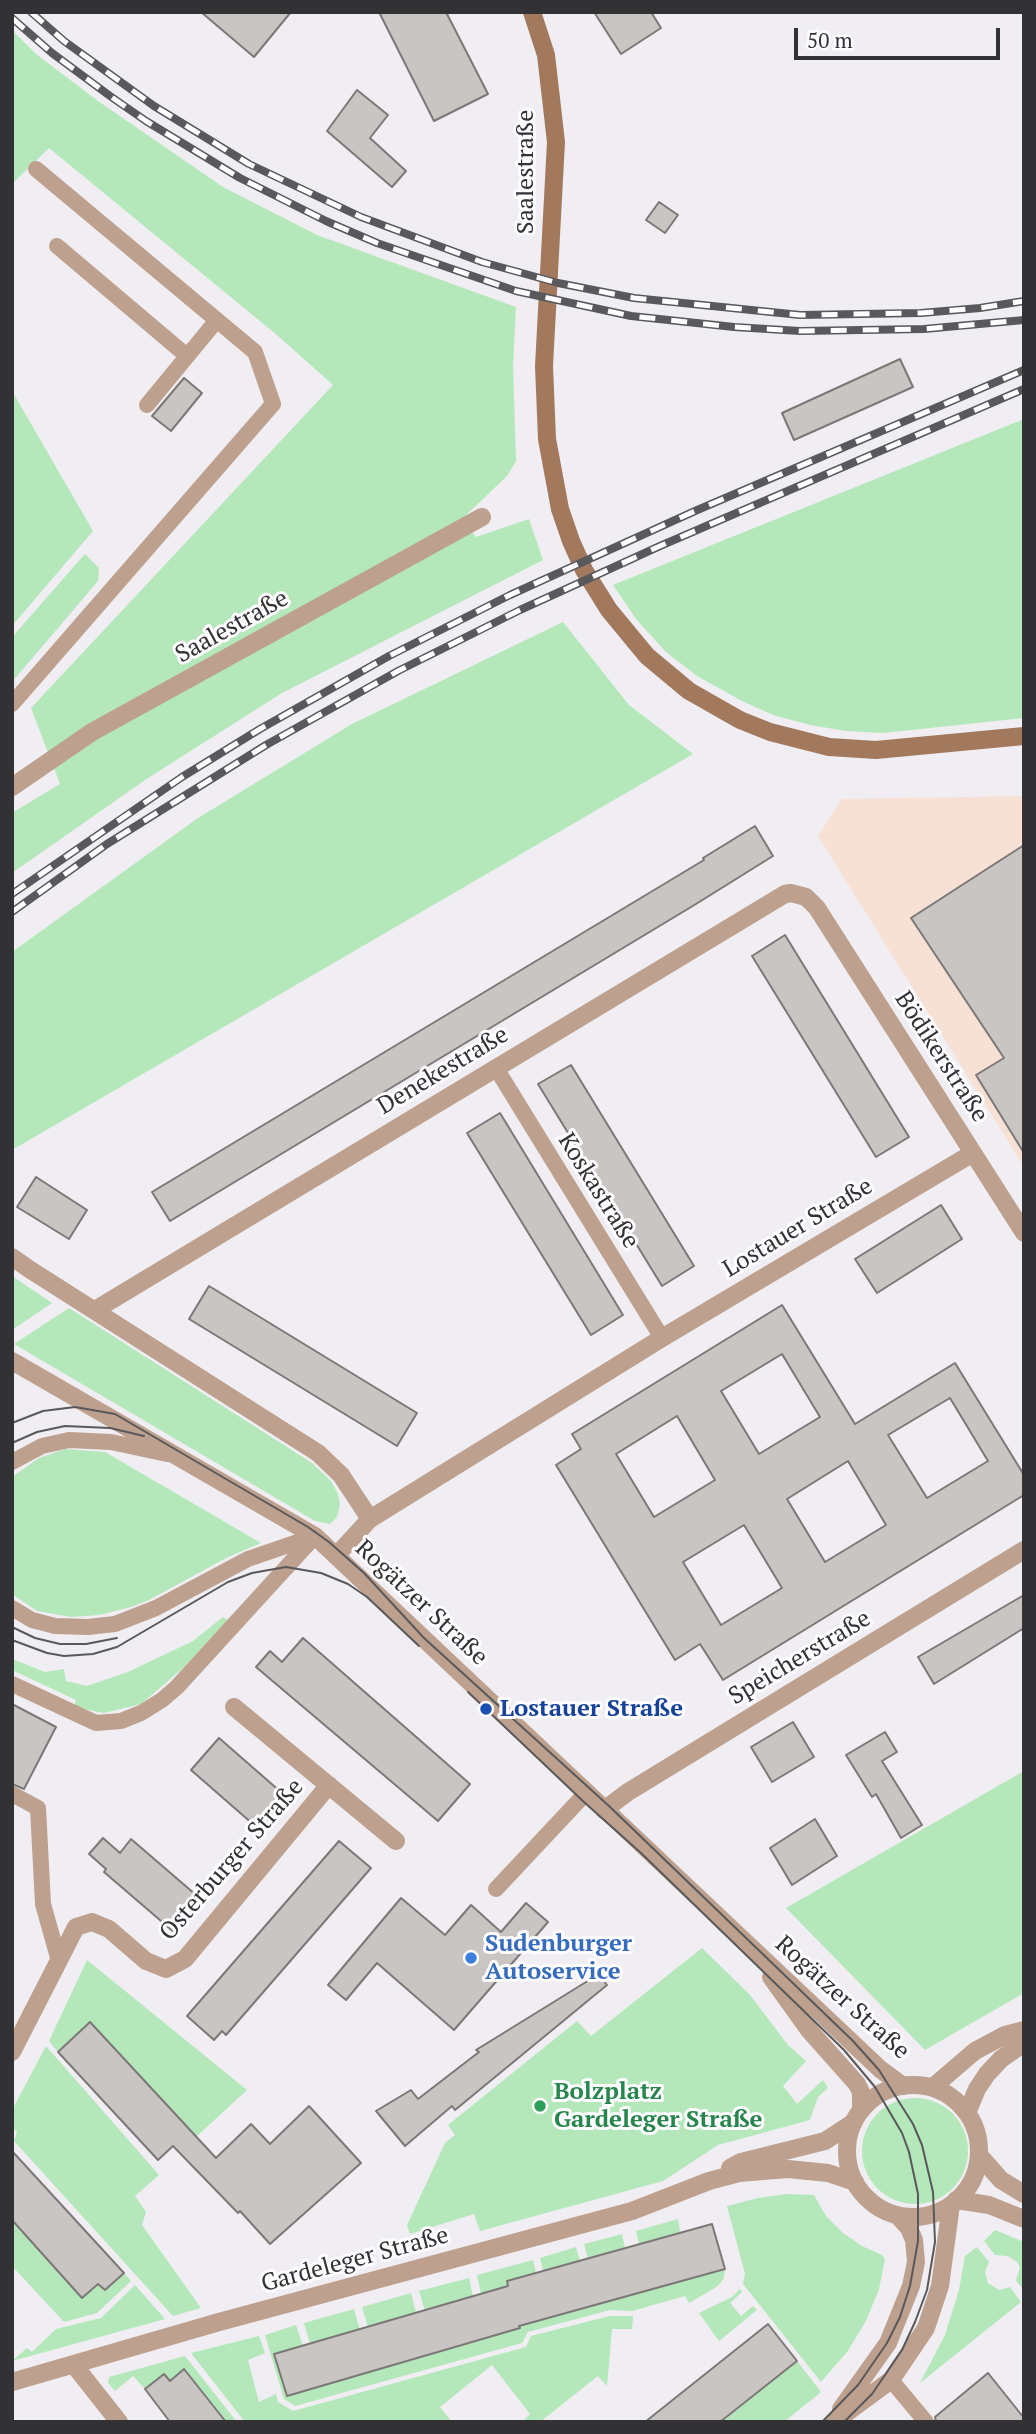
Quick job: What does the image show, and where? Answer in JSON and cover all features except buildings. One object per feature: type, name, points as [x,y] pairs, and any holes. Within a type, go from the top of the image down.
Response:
[{"type":"main road","name":"Saalestraße","points":[[532,12],[546,55],[556,142],[544,366],[547,439],[560,509],[571,541],[594,587],[648,656],[689,691],[714,707],[755,726],[829,747],[876,750],[1024,736]]},
{"type":"street","name":"Saalestraße","points":[[12,787],[92,732],[482,517]]},
{"type":"street","name":"Denekestraße","points":[[95,1310],[785,894],[801,894],[817,908]]},
{"type":"street","name":"Bödikerstraße","points":[[817,908],[1024,1233]]},
{"type":"street","name":"Lostauer Straße","points":[[336,1556],[370,1520],[662,1338],[973,1153]]},
{"type":"street","name":"Rogätzer Straße","points":[[12,1257],[318,1453],[341,1475],[370,1520]]},
{"type":"street","name":"Rogätzer Straße","points":[[12,1361],[315,1536],[880,2069],[903,2085]]},
{"type":"street","name":"Speicherstraße","points":[[604,1810],[628,1792],[1024,1550]]},
{"type":"street","name":"Osterburger Straße","points":[[234,1707],[396,1841]]},
{"type":"street","name":"Osterburger Straße","points":[[12,2052],[76,1927],[92,1923],[109,1929],[146,1961],[166,1969],[185,1959],[329,1785]]},
{"type":"street","name":"Rogätzer Straße","points":[[748,1945],[809,2029],[858,2084],[861,2091],[857,2116]]},
{"type":"street","points":[[933,2087],[975,2051],[1005,2035],[1024,2030]]},
{"type":"street","points":[[967,2113],[987,2074],[1001,2059],[1024,2043]]},
{"type":"street","points":[[903,2085],[933,2087],[952,2098],[967,2113],[976,2133],[979,2155],[969,2185],[953,2202],[930,2214],[908,2217],[897,2215],[873,2203],[855,2182],[847,2152],[849,2136],[857,2116],[881,2093],[903,2085]]},
{"type":"street","name":"Gardeleger Straße","points":[[709,2181],[741,2162],[825,2141],[857,2116]]},
{"type":"street","points":[[979,2155],[1001,2180],[1024,2194]]},
{"type":"street","name":"Gardeleger Straße","points":[[12,2382],[219,2322],[632,2211],[709,2181],[739,2173],[788,2169],[828,2173],[855,2182]]},
{"type":"street","points":[[953,2202],[989,2204],[1024,2219]]},
{"type":"street","points":[[832,2422],[891,2380],[916,2345],[935,2308],[953,2202]]},
{"type":"street","points":[[832,2422],[888,2343],[911,2286],[916,2262],[914,2240],[909,2228],[897,2215]]},
{"type":"street","points":[[74,2365],[119,2422]]},
{"type":"lane","points":[[12,704],[273,404],[255,352],[36,169]]},
{"type":"lane","points":[[57,246],[187,356]]},
{"type":"lane","points":[[147,405],[217,320]]},
{"type":"lane","name":"Koskastraße","points":[[496,1068],[662,1338]]},
{"type":"lane","points":[[12,1462],[42,1446],[69,1440],[111,1442],[177,1456]]},
{"type":"lane","points":[[12,1608],[32,1620],[55,1626],[88,1627],[115,1623],[156,1608],[248,1559],[315,1536]]},
{"type":"lane","points":[[12,1684],[96,1723],[121,1721],[141,1713],[177,1687],[315,1536]]},
{"type":"lane","points":[[496,1888],[586,1793]]},
{"type":"lane","points":[[12,1794],[38,1808],[43,1904],[59,1961]]},
{"type":"lane","points":[[891,2380],[926,2422]]},
{"type":"shaded area","points":[[1024,796],[1024,1167],[818,836],[842,799]]},
{"type":"green space","points":[[12,30],[36,54],[98,101],[223,187],[317,235],[516,307],[513,366],[516,461],[507,476],[462,519],[476,537],[529,519],[543,560],[282,693],[148,778],[12,873],[12,813],[60,784],[31,708],[333,385],[277,335],[49,148],[12,184]]},
{"type":"green space","points":[[12,391],[93,531],[12,626]]},
{"type":"green space","points":[[1024,419],[1024,718],[883,733],[846,731],[773,715],[697,676],[666,652],[636,619],[613,585]]},
{"type":"green space","points":[[85,554],[99,568],[98,581],[12,682],[12,637]]},
{"type":"green space","points":[[563,622],[629,705],[693,754],[12,1150],[12,952],[198,818],[352,724]]},
{"type":"green space","points":[[12,1276],[52,1303],[12,1330]]},
{"type":"green space","points":[[69,1308],[312,1463],[331,1481],[338,1494],[340,1505],[337,1517],[330,1524],[315,1521],[14,1344]]},
{"type":"green space","points":[[65,1449],[105,1452],[261,1543],[131,1607],[99,1615],[71,1617],[37,1611],[12,1594],[12,1477],[39,1458]]},
{"type":"green space","points":[[223,1617],[228,1620],[182,1669],[141,1704],[104,1713],[74,1707],[76,1700],[12,1670],[12,1659],[45,1672],[64,1669],[66,1681],[87,1686],[128,1672],[193,1641]]},
{"type":"green space","points":[[1024,1771],[1024,1993],[925,2050],[786,1908]]},
{"type":"green space","points":[[702,1948],[750,1995],[788,2045],[806,2061],[783,2086],[797,2104],[823,2080],[828,2088],[818,2097],[810,2120],[718,2145],[663,2181],[480,2231],[474,2214],[410,2234],[407,2225],[445,2143],[455,2135],[448,2125],[577,2021],[591,2036]]},
{"type":"green space","points":[[87,1960],[247,2090],[196,2137],[89,2023],[58,2052],[49,2041]]},
{"type":"green space","points":[[46,2046],[159,2175],[135,2196],[146,2212],[142,2225],[201,2308],[173,2316],[14,2141],[17,2132],[12,2127],[12,2110]]},
{"type":"green space","points":[[915,2098],[935,2102],[952,2114],[964,2131],[968,2151],[964,2171],[952,2188],[935,2200],[915,2204],[895,2200],[878,2188],[866,2171],[862,2151],[866,2131],[878,2114],[895,2102]]},
{"type":"green space","points":[[787,2194],[814,2195],[826,2216],[843,2233],[885,2259],[879,2289],[866,2321],[847,2352],[821,2382],[743,2284],[745,2274],[727,2206]]},
{"type":"green space","points":[[678,2219],[680,2232],[639,2244],[636,2231]]},
{"type":"green space","points":[[12,2220],[82,2298],[98,2284],[105,2290],[124,2273],[131,2281],[97,2313],[64,2322],[12,2266]]},
{"type":"green space","points":[[995,2230],[1024,2242],[1024,2290],[1016,2281],[1020,2267],[1017,2262],[1008,2256],[995,2255],[984,2241]]},
{"type":"green space","points":[[622,2234],[625,2248],[588,2259],[584,2244]]},
{"type":"green space","points":[[576,2247],[580,2261],[543,2271],[540,2258]]},
{"type":"green space","points":[[977,2247],[989,2262],[985,2272],[988,2283],[999,2290],[1010,2287],[1021,2302],[920,2383],[945,2335],[959,2290],[965,2256]]},
{"type":"green space","points":[[533,2260],[536,2273],[507,2281],[508,2286],[481,2294],[477,2275]]},
{"type":"green space","points":[[725,2269],[724,2278],[718,2286],[689,2303],[685,2296],[632,2311],[610,2310],[528,2332],[522,2343],[295,2406],[284,2399],[265,2335],[296,2325],[303,2346],[275,2354],[287,2396],[520,2326]]},
{"type":"green space","points":[[469,2278],[473,2297],[425,2311],[419,2291]]},
{"type":"green space","points":[[135,2285],[165,2319],[12,2361],[27,2348],[32,2352],[56,2329],[101,2318]]},
{"type":"green space","points":[[740,2289],[742,2292],[730,2303],[741,2316],[753,2306],[757,2310],[719,2341],[699,2313],[732,2297]]},
{"type":"green space","points":[[411,2293],[416,2313],[368,2327],[362,2307]]},
{"type":"green space","points":[[354,2309],[360,2330],[310,2344],[304,2323]]},
{"type":"green space","points":[[610,2316],[633,2316],[632,2329],[612,2329],[607,2386],[598,2376],[540,2422],[522,2422],[530,2414],[492,2365],[440,2407],[452,2422],[245,2422],[191,2353],[259,2336],[265,2353],[248,2360],[259,2402],[276,2394],[278,2402],[293,2411],[526,2347],[531,2336]]},
{"type":"green space","points":[[185,2356],[237,2422],[226,2422],[184,2369],[170,2381],[164,2374],[145,2389],[133,2376],[115,2391],[108,2383],[109,2377]]},
{"type":"green space","points":[[797,2361],[821,2392],[784,2422],[722,2422]]},
{"type":"tram line","points":[[12,1423],[43,1411],[75,1407],[115,1414],[329,1542],[364,1573],[424,1638],[609,1806],[853,2041],[879,2070],[913,2124],[922,2145],[933,2192],[935,2242],[927,2290],[902,2350],[872,2394],[844,2422]]},
{"type":"tram line","points":[[12,1443],[37,1432],[65,1426],[110,1428],[144,1436]]},
{"type":"tram line","points":[[12,1640],[47,1653],[64,1656],[93,1654],[117,1647],[228,1582],[252,1573],[286,1567],[321,1573],[348,1584],[367,1597],[419,1646]]},
{"type":"tram line","points":[[12,1627],[35,1638],[60,1644],[86,1644],[117,1638]]},
{"type":"tram line","points":[[468,1692],[641,1853],[844,2050],[875,2087],[902,2133],[918,2194],[918,2241],[910,2286],[900,2317],[887,2343],[858,2385],[822,2422]]},
{"type":"railway","points":[[31,12],[64,41],[154,106],[249,164],[361,217],[482,262],[558,283],[634,298],[800,315],[921,313],[1024,301]]},
{"type":"railway","points":[[12,18],[52,53],[110,96],[240,178],[377,243],[516,291],[631,316],[800,331],[924,329],[1024,320]]},
{"type":"railway","points":[[12,894],[182,777],[389,656],[510,595],[695,511],[1024,370]]},
{"type":"railway","points":[[12,912],[107,844],[266,745],[398,671],[520,610],[660,546],[1024,389]]},
{"type":"place","name":"Lostauer Straße","points":[[486,1709]]},
{"type":"place","name":"Sudenburger Autoservice","points":[[471,1958]]},
{"type":"place","name":"Bolzplatz Gardeleger Straße","points":[[540,2106]]}]
